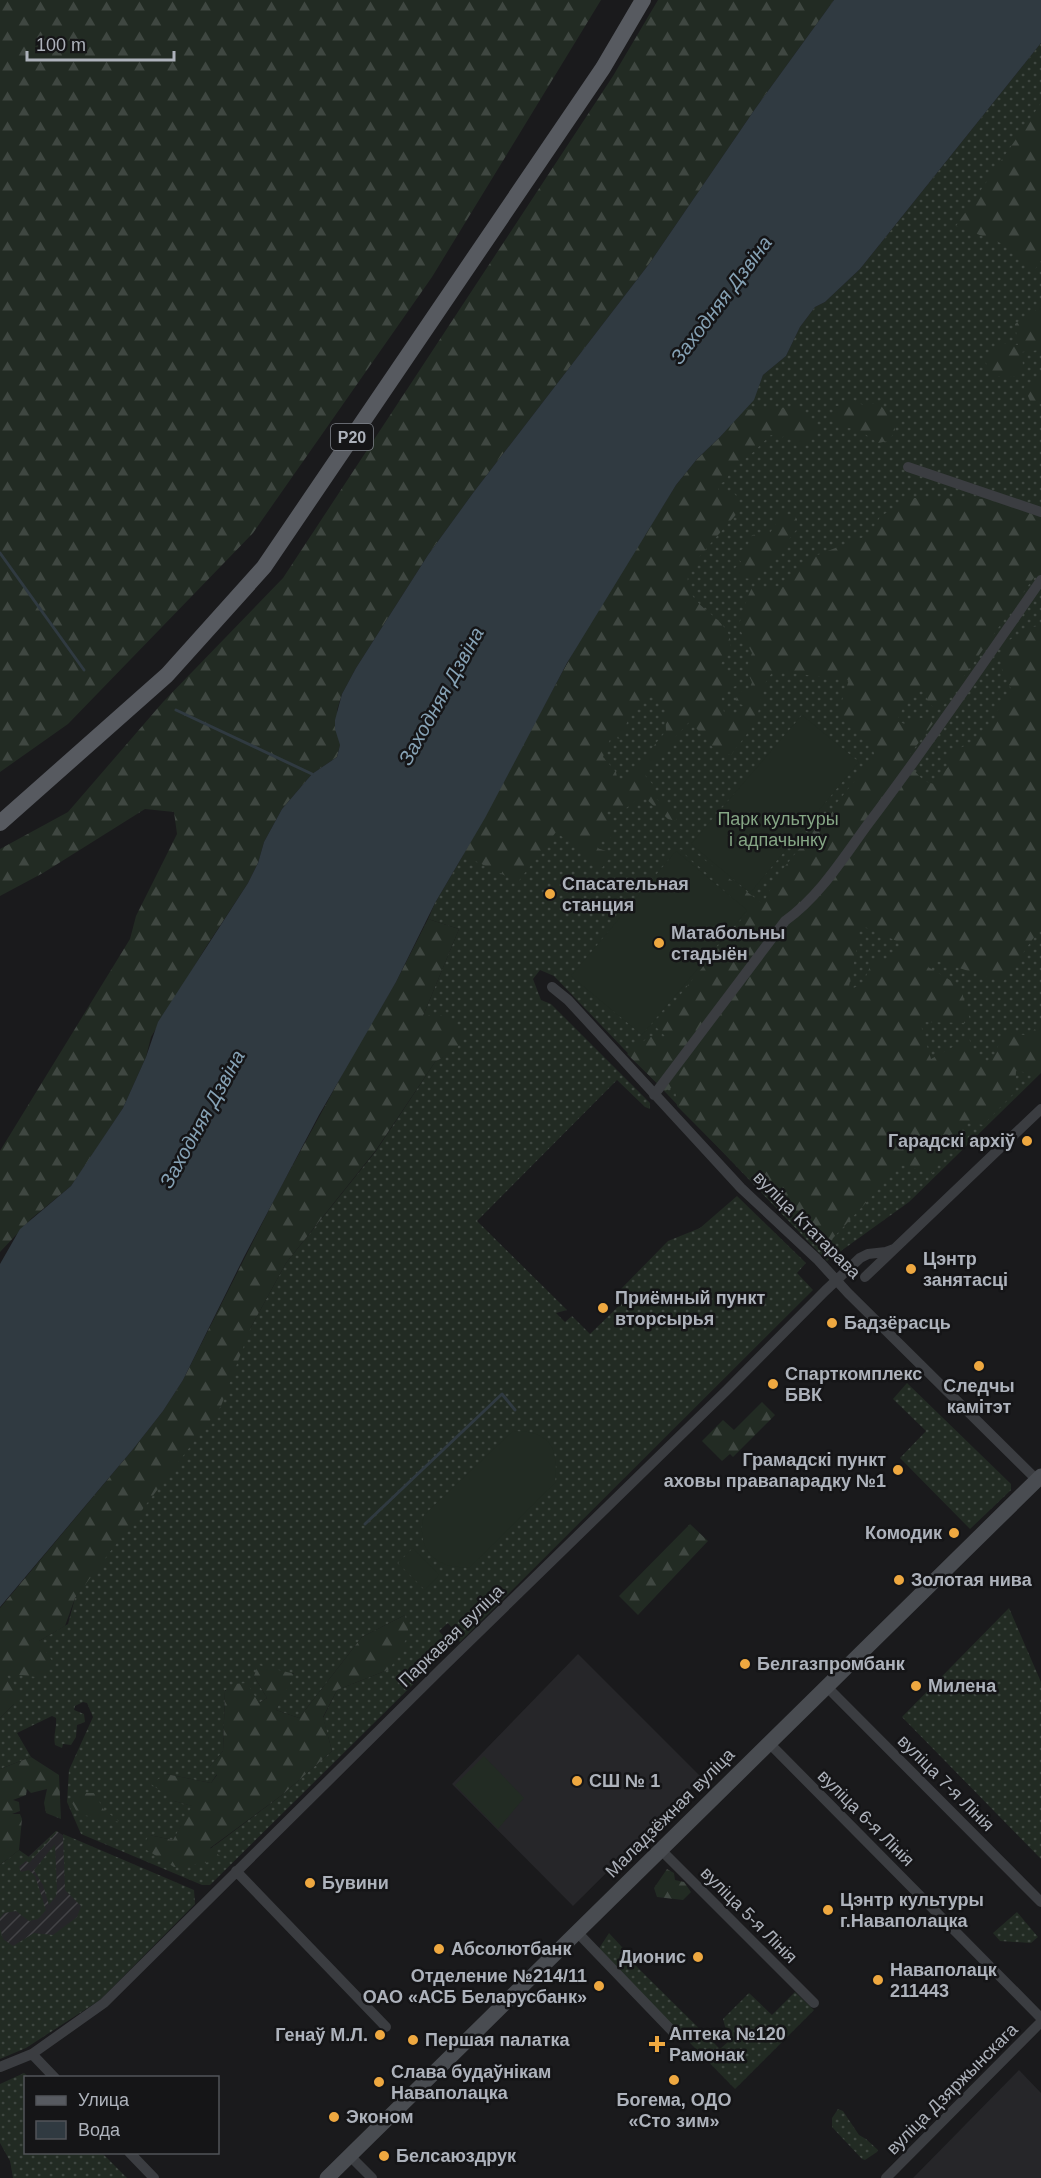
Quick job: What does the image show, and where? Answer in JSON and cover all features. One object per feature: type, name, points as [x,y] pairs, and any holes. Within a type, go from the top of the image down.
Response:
[{"type":"main road","name":"Р20","points":[[0,823],[167,675],[264,567],[603,68],[643,0]]},
{"type":"street","points":[[908,467],[1041,512]]},
{"type":"street","points":[[654,1095],[785,921],[803,908],[822,886],[907,773],[1041,580]]},
{"type":"street","name":"вуліца Ктатарава","points":[[552,987],[568,1000],[741,1188],[817,1259],[1040,1480]]},
{"type":"street","name":"Паркавая вуліца","points":[[865,1277],[934,1214],[1041,1109]]},
{"type":"street","name":"Паркавая вуліца","points":[[0,2067],[32,2054],[104,2003],[836,1280],[868,1254],[894,1249]]},
{"type":"street","name":"Маладзёжная вуліца","points":[[327,2178],[1040,1480]]},
{"type":"street","name":"вуліца 7-я Лінія","points":[[827,1688],[1041,1902]]},
{"type":"street","name":"вуліца 6-я Лінія","points":[[769,1743],[1041,2020]]},
{"type":"street","name":"вуліца 5-я Лінія","points":[[661,1850],[814,2003]]},
{"type":"street","points":[[236,1871],[386,2027]]},
{"type":"street","points":[[577,1932],[675,2034]]},
{"type":"street","name":"вуліца Дзяржынскага","points":[[886,2178],[1041,2020]]},
{"type":"street","points":[[32,2054],[53,2076]]},
{"type":"street","points":[[131,2154],[154,2178]]},
{"type":"street","points":[[350,2156],[372,2178]]},
{"type":"shaded area","name":"СШ № 1","points":[[578,1654],[702,1778],[573,1906],[452,1784]]},
{"type":"shaded area","points":[[56,1831],[101,1857],[74,1932],[0,1975],[0,1883]]},
{"type":"shaded area","points":[[1019,2070],[1041,2093],[1041,2178],[913,2178]]},
{"type":"green space","points":[[0,0],[601,0],[432,277],[253,533],[68,724],[0,772]]},
{"type":"green space","points":[[658,0],[834,0],[755,109],[649,264],[428,555],[342,694],[337,710],[340,745],[337,757],[312,774],[282,809],[264,842],[258,863],[248,883],[151,1037],[146,1057],[123,1108],[71,1186],[32,1218],[0,1252],[0,1151],[130,939],[136,916],[177,834],[174,812],[145,809],[43,873],[0,896],[0,849],[68,812],[163,702],[283,578],[613,76]]},
{"type":"green space","name":"Парк культуры і адпачынку","points":[[1041,43],[1041,1073],[909,1202],[827,1261],[554,976],[540,970],[533,979],[541,1000],[551,1004],[650,1103],[650,1109],[617,1080],[477,1221],[567,1310],[556,1313],[565,1322],[572,1316],[590,1334],[628,1297],[621,1289],[668,1241],[700,1228],[737,1196],[806,1263],[797,1273],[813,1290],[460,1642],[451,1632],[453,1629],[448,1623],[439,1631],[452,1646],[210,1885],[202,1885],[81,1834],[67,1802],[69,1770],[93,1717],[87,1703],[83,1702],[75,1706],[74,1710],[84,1714],[85,1722],[77,1725],[76,1737],[71,1745],[63,1744],[62,1748],[55,1745],[56,1718],[52,1716],[17,1733],[31,1757],[0,1769],[0,1718],[14,1704],[3,1673],[39,1641],[68,1624],[75,1598],[251,1327],[286,1263],[376,1151],[435,1062],[457,1048],[423,1016],[459,929],[428,919],[435,903],[485,818],[743,410],[753,400],[763,375],[786,356],[800,327],[815,307],[825,302],[860,269]],"holes":[[[405,1615],[390,1669],[337,1690],[323,1718],[332,1751],[282,1795],[210,1849],[224,1860],[149,1835],[173,1840],[193,1806],[174,1801],[166,1774],[211,1783],[217,1774],[210,1766],[223,1751],[225,1690],[259,1703],[267,1698],[254,1676],[294,1673],[276,1710],[299,1718],[362,1637]]]},
{"type":"green space","points":[[1041,103],[1041,261],[1033,272],[1006,245],[956,226]]},
{"type":"green space","points":[[1041,307],[1041,350],[1022,352],[1023,367],[1016,377],[994,376],[984,360],[998,343],[1018,345],[1015,324]]},
{"type":"green space","points":[[1041,375],[1041,404],[1031,403],[1024,387]]},
{"type":"green space","points":[[850,398],[863,405],[878,403],[894,419],[895,432],[888,441],[878,443],[859,430],[836,425],[831,417],[836,406],[843,406]]},
{"type":"green space","points":[[793,407],[822,429],[801,448],[791,433],[781,438],[771,435],[748,457],[733,465],[726,481],[719,484],[718,491],[727,494],[732,491],[739,499],[739,511],[692,567],[688,584],[699,604],[718,620],[730,638],[730,649],[720,665],[728,673],[737,677],[736,686],[729,688],[721,696],[724,712],[735,714],[744,711],[743,705],[735,703],[739,690],[748,694],[752,682],[746,670],[752,653],[738,626],[752,588],[765,590],[771,586],[784,587],[807,559],[869,535],[880,517],[909,498],[987,499],[1041,517],[1041,579],[1035,576],[943,706],[933,707],[927,700],[926,688],[919,687],[903,707],[897,721],[910,726],[915,718],[931,718],[934,722],[905,761],[924,781],[934,784],[948,767],[948,755],[971,743],[983,731],[992,727],[997,711],[1012,691],[1002,670],[1001,645],[1029,628],[1041,625],[1041,927],[1003,982],[931,959],[928,967],[960,986],[971,1023],[920,1022],[931,1059],[969,1038],[975,1056],[991,1063],[1004,1032],[1030,1036],[1041,1020],[1041,1070],[1037,1074],[1016,1071],[1015,1092],[983,1125],[966,1121],[933,1173],[901,1165],[821,1251],[677,1106],[675,1086],[665,1091],[627,1054],[650,1036],[668,1039],[655,1026],[749,910],[679,849],[694,852],[763,904],[777,876],[875,756],[870,742],[838,712],[849,680],[773,671],[764,685],[756,722],[731,755],[716,751],[690,721],[643,773],[655,787],[653,796],[679,813],[676,821],[668,819],[643,796],[622,811],[611,808],[605,813],[613,827],[610,841],[599,840],[597,848],[606,851],[610,857],[602,868],[556,832],[518,882],[463,855],[583,634],[676,485],[743,410]],"holes":[[[651,696],[665,706],[666,731],[627,778],[618,783],[616,772],[603,757],[611,737],[621,739],[632,709]],[[858,924],[901,943],[893,960],[873,960],[863,983],[848,991],[856,952]]]},
{"type":"green space","points":[[791,514],[797,519],[797,529],[772,561],[753,579],[741,578],[735,568],[741,562],[737,557],[739,551],[747,547],[752,535],[770,533],[780,517]]},
{"type":"green space","name":"Парк культуры і адпачынку","points":[[802,715],[859,762],[750,893],[691,844]]},
{"type":"green space","name":"Матабольны стадыён","points":[[676,851],[747,910],[642,1035],[571,976]]},
{"type":"green space","points":[[428,919],[459,929],[423,1016],[443,1016],[463,1029],[457,1049],[435,1062],[376,1150],[286,1263],[251,1327],[221,1406],[75,1598],[65,1626],[39,1641],[55,1665],[36,1677],[4,1673],[19,1690],[14,1704],[0,1718],[0,1608],[134,1448],[163,1411],[183,1380],[277,1194],[355,1051],[396,982]]},
{"type":"green space","points":[[907,1383],[1011,1484],[1011,1490],[970,1529],[900,1458],[926,1431],[893,1399]]},
{"type":"green space","points":[[762,1402],[775,1415],[733,1457],[730,1454],[722,1461],[702,1441],[723,1420],[734,1430]]},
{"type":"green space","points":[[513,1431],[536,1434],[550,1444],[555,1460],[555,1483],[470,1567],[447,1565],[438,1561],[431,1555],[423,1538],[424,1515]]},
{"type":"green space","points":[[690,1524],[708,1541],[638,1615],[619,1596]]},
{"type":"green space","points":[[413,1548],[439,1575],[425,1590],[398,1563]]},
{"type":"green space","points":[[1009,1608],[1041,1682],[1041,1859],[902,1717]]},
{"type":"green space","points":[[405,1615],[409,1634],[390,1669],[337,1690],[323,1717],[332,1751],[282,1795],[210,1848],[225,1860],[174,1867],[142,1847],[149,1835],[173,1840],[192,1806],[174,1801],[151,1784],[166,1774],[211,1783],[217,1775],[209,1767],[223,1751],[225,1691],[233,1684],[247,1683],[259,1703],[267,1698],[254,1676],[258,1665],[295,1674],[276,1710],[299,1718],[362,1637]]},
{"type":"green space","points":[[484,1756],[524,1798],[498,1829],[455,1785]]},
{"type":"green space","points":[[31,1757],[59,1775],[61,1819],[46,1813],[44,1803],[47,1789],[31,1793],[27,1789],[26,1795],[13,1800],[19,1802],[20,1811],[12,1814],[20,1814],[22,1819],[19,1850],[0,1865],[0,1769]]},
{"type":"green space","points":[[80,1793],[95,1793],[103,1809],[120,1822],[78,1814],[71,1801]]},
{"type":"green space","points":[[58,1831],[29,1863],[26,1861],[19,1867],[21,1872],[29,1870],[35,1876],[46,1910],[38,1919],[29,1921],[16,1911],[4,1913],[0,1918],[0,1865],[19,1850],[29,1857]]},
{"type":"green space","points":[[63,1834],[194,1890],[195,1904],[100,2000],[26,2048],[0,2059],[0,1928],[3,1939],[13,1946],[34,1933],[53,1935],[77,1917],[81,1906],[65,1890]]},
{"type":"green space","points":[[55,1844],[57,1890],[56,1896],[49,1905],[43,1885],[34,1870]]},
{"type":"green space","points":[[667,1869],[674,1873],[675,1880],[684,1882],[691,1892],[683,1900],[657,1897],[654,1888]]},
{"type":"green space","points":[[1017,1912],[1038,1937],[1031,1943],[1000,1941],[993,1933]]},
{"type":"green space","points":[[609,1933],[633,1959],[637,1967],[720,2049],[729,2041],[723,2019],[749,1993],[772,2015],[795,1992],[814,2010],[735,2089],[598,1950]]},
{"type":"green space","points":[[24,2073],[28,2076],[24,2076],[24,2154],[103,2154],[127,2178],[13,2178],[10,2161],[0,2143],[0,2084]]},
{"type":"green space","points":[[838,2109],[843,2111],[859,2135],[878,2150],[877,2152],[865,2160],[862,2159],[832,2127],[832,2118]]},
{"type":"water","name":"Заходняя Дзвіна","points":[[834,0],[1041,0],[1041,43],[860,269],[825,302],[815,307],[800,327],[786,356],[763,375],[754,400],[697,459],[676,485],[567,663],[485,818],[435,903],[396,982],[319,1115],[244,1257],[183,1380],[163,1411],[134,1448],[0,1607],[0,1264],[20,1229],[71,1186],[123,1108],[146,1057],[158,1022],[248,883],[258,863],[264,842],[282,809],[312,774],[337,757],[340,745],[335,720],[342,694],[428,555],[649,264],[755,109]]},
{"type":"waterway","points":[[0,553],[84,670]]},
{"type":"waterway","points":[[176,710],[312,774]]},
{"type":"waterway","points":[[365,1524],[502,1394],[515,1410]]},
{"type":"place","name":"Спасательная станция","points":[[550,894]]},
{"type":"place","name":"Матабольны стадыён","points":[[659,943]]},
{"type":"place","name":"Гарадскі архіў","points":[[1027,1141]]},
{"type":"place","name":"Цэнтр занятасці","points":[[911,1269]]},
{"type":"place","name":"Приёмный пункт вторсырья","points":[[603,1308]]},
{"type":"place","name":"Бадзёрасць","points":[[832,1323]]},
{"type":"place","name":"Следчы камітэт","points":[[979,1366]]},
{"type":"place","name":"Спарткомплекс БВК","points":[[773,1384]]},
{"type":"place","name":"Грамадскі пункт аховы правапарадку №1","points":[[898,1470]]},
{"type":"place","name":"Комодик","points":[[954,1533]]},
{"type":"place","name":"Золотая нива","points":[[899,1580]]},
{"type":"place","name":"Белгазпромбанк","points":[[745,1664]]},
{"type":"place","name":"Милена","points":[[916,1686]]},
{"type":"place","name":"СШ № 1","points":[[577,1781]]},
{"type":"place","name":"Бувини","points":[[310,1883]]},
{"type":"place","name":"Цэнтр культуры г.Наваполацка","points":[[828,1910]]},
{"type":"place","name":"Абсолютбанк","points":[[439,1949]]},
{"type":"place","name":"Дионис","points":[[698,1957]]},
{"type":"place","name":"Наваполацк 211443","points":[[878,1980]]},
{"type":"place","name":"Отделение №214/11 ОАО «АСБ Беларусбанк»","points":[[599,1986]]},
{"type":"place","name":"Генаў М.Л.","points":[[380,2035]]},
{"type":"place","name":"Першая палатка","points":[[413,2040]]},
{"type":"place","name":"Аптека №120 Рамонак","points":[[657,2044]]},
{"type":"place","name":"Богема, ОДО «Сто зим»","points":[[674,2080]]},
{"type":"place","name":"Слава будаўнікам Наваполацка","points":[[379,2082]]},
{"type":"place","name":"Эконом","points":[[334,2117]]},
{"type":"place","name":"Белсаюздрук","points":[[384,2156]]}]
